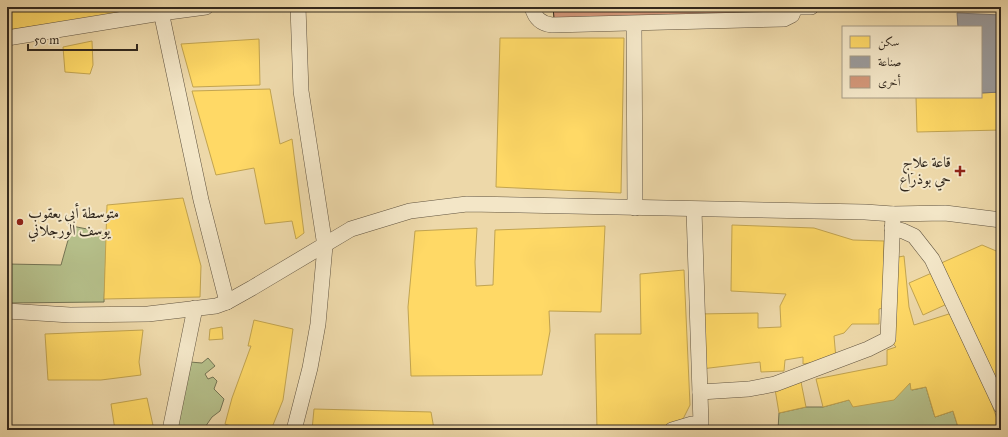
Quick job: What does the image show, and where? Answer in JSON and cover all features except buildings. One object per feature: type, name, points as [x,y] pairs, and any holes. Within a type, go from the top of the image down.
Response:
[{"type":"street","points":[[7,38],[160,10],[206,7]]},
{"type":"street","points":[[294,430],[310,368],[318,324],[325,246],[301,91],[298,7]]},
{"type":"street","points":[[532,7],[538,20],[545,25],[634,24],[784,19],[792,15],[795,7],[811,7]]},
{"type":"street","points":[[160,10],[201,200],[227,302]]},
{"type":"street","points":[[634,24],[635,208]]},
{"type":"street","points":[[7,311],[70,315],[148,314],[216,306],[227,302],[325,246],[351,229],[410,210],[467,204],[694,210],[858,211],[892,221],[903,230],[914,236],[932,259],[1001,406]]},
{"type":"street","points":[[672,430],[692,424],[703,427],[700,392],[694,210]]},
{"type":"street","points":[[892,221],[944,213],[1001,220]]},
{"type":"street","points":[[700,392],[749,389],[775,384],[868,349],[888,339],[892,221]]},
{"type":"street","points":[[170,430],[195,308]]},
{"type":"green space","points":[[72,226],[107,233],[104,302],[7,303],[7,264],[61,265]]},
{"type":"green space","points":[[208,358],[215,366],[205,374],[208,379],[213,377],[217,381],[214,389],[224,399],[220,411],[212,417],[203,430],[173,430],[190,362],[202,363]]},
{"type":"green space","points":[[910,383],[912,390],[926,387],[935,417],[953,411],[959,430],[778,430],[779,413],[806,407],[823,407]]},
{"type":"place","name":"قاعة علاج حي بوذراع","points":[[960,171]]},
{"type":"place","name":"متوسطة أبي يعقوب يوسف الورجلاني","points":[[20,222]]}]
